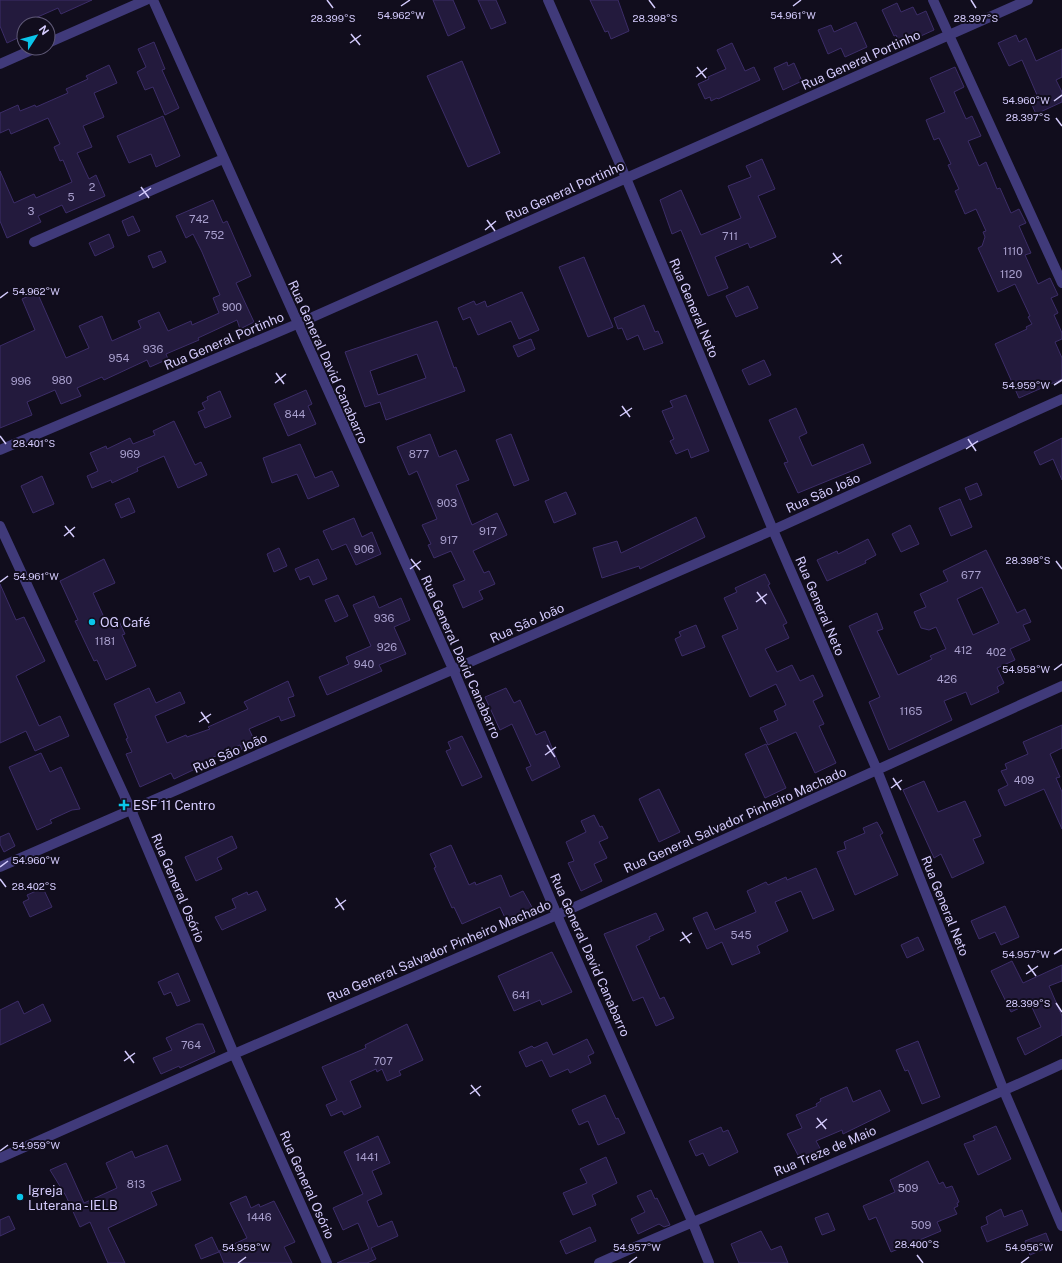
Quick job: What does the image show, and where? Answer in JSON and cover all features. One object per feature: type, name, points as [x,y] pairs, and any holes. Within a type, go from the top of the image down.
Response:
[{"type":"street","points":[[56,39],[146,0]]},
{"type":"street","name":"Rua General David Canabarro","points":[[153,0],[297,324],[454,669],[557,914],[709,1263]]},
{"type":"street","name":"Rua General Neto","points":[[548,0],[626,178],[773,530],[877,770],[1004,1091],[1062,1226]]},
{"type":"street","points":[[933,0],[1062,283]]},
{"type":"street","name":"Rua General Portinho","points":[[0,450],[297,324],[1028,0]]},
{"type":"street","points":[[0,64],[18,56]]},
{"type":"street","points":[[34,242],[224,159]]},
{"type":"street","name":"Rua São João","points":[[0,867],[773,530],[1062,399]]},
{"type":"street","name":"Rua General Osório","points":[[0,526],[131,810],[234,1054],[327,1263]]},
{"type":"street","name":"Rua General Salvador Pinheiro Machado","points":[[0,1158],[234,1054],[557,914],[1062,686]]},
{"type":"street","name":"Rua Treze de Maio","points":[[599,1263],[692,1221],[1004,1091],[1062,1064]]},
{"type":"building","points":[[0,0],[92,0],[61,14],[58,8],[40,16],[16,16],[16,39],[7,43],[0,26]]},
{"type":"building","points":[[433,0],[453,0],[465,28],[448,36]]},
{"type":"building","points":[[478,0],[496,0],[506,23],[491,29]]},
{"type":"building","points":[[590,0],[618,0],[629,31],[611,39],[608,31],[605,32]]},
{"type":"building","points":[[897,3],[901,12],[913,7],[917,15],[926,11],[934,30],[901,45],[896,35],[894,36],[882,10]]},
{"type":"building","points":[[856,22],[867,47],[845,57],[841,48],[828,54],[818,30],[831,25],[834,32]]},
{"type":"building","points":[[1016,35],[1019,42],[1026,38],[1036,61],[1062,49],[1062,77],[1056,80],[1062,92],[1062,102],[1036,114],[1029,98],[1037,95],[1022,60],[1009,66],[998,43]]},
{"type":"building","points":[[154,42],[165,69],[162,70],[179,108],[165,115],[153,87],[145,90],[137,72],[146,67],[138,49]]},
{"type":"building","points":[[732,43],[745,71],[754,67],[760,80],[718,99],[717,98],[711,101],[710,97],[705,99],[698,84],[709,79],[708,77],[726,69],[717,50]]},
{"type":"building","points":[[462,61],[500,153],[468,167],[427,76]]},
{"type":"building","points":[[787,62],[788,66],[794,63],[802,81],[783,90],[774,68]]},
{"type":"building","points":[[109,65],[117,83],[94,93],[104,117],[83,126],[92,147],[77,153],[89,179],[96,175],[105,196],[66,213],[62,205],[38,216],[41,222],[7,238],[0,221],[0,171],[14,203],[34,194],[36,198],[72,182],[63,160],[60,161],[54,147],[60,144],[48,118],[11,134],[9,129],[0,133],[0,113],[18,105],[20,111],[35,105],[36,107],[68,93],[66,89],[88,79],[86,76]]},
{"type":"building","points":[[955,67],[964,87],[954,92],[966,119],[972,116],[981,136],[968,141],[979,166],[986,162],[997,189],[1000,188],[1011,213],[1019,209],[1026,223],[1019,226],[1031,253],[1025,255],[1038,284],[1050,278],[1058,295],[1051,298],[1058,313],[1054,315],[1062,333],[1062,339],[1055,342],[1062,358],[1062,379],[1019,398],[995,344],[1027,329],[1026,327],[1032,324],[1028,317],[1030,316],[1015,284],[998,292],[978,248],[982,246],[985,237],[983,232],[986,231],[976,209],[965,214],[955,191],[959,189],[948,165],[951,164],[939,138],[934,140],[926,120],[945,112],[930,78]]},
{"type":"building","points":[[163,116],[180,156],[156,167],[151,154],[129,163],[117,136]]},
{"type":"building","points":[[762,159],[775,189],[758,196],[776,237],[750,248],[748,243],[715,257],[728,288],[708,296],[681,230],[672,234],[660,200],[681,190],[701,235],[741,218],[728,186],[751,177],[746,166]]},
{"type":"building","points":[[213,200],[223,223],[227,221],[251,276],[236,283],[254,322],[240,329],[237,320],[198,338],[199,340],[166,354],[168,359],[150,367],[147,360],[104,380],[102,377],[77,388],[81,396],[61,404],[55,390],[27,402],[32,415],[0,428],[0,346],[35,330],[22,299],[37,292],[66,358],[89,348],[79,326],[102,316],[112,341],[141,328],[138,321],[159,312],[168,331],[191,321],[192,325],[219,313],[213,298],[220,295],[202,252],[193,234],[186,238],[176,216]]},
{"type":"building","points":[[133,216],[140,231],[128,236],[122,221]]},
{"type":"building","points":[[109,234],[114,247],[95,256],[89,243]]},
{"type":"building","points":[[161,251],[166,262],[153,268],[148,256]]},
{"type":"building","points":[[584,257],[613,327],[588,337],[559,267]]},
{"type":"building","points":[[748,286],[758,308],[736,317],[726,296]]},
{"type":"building","points":[[522,292],[539,330],[519,339],[511,321],[478,335],[470,317],[463,320],[458,308],[474,301],[476,305],[485,301],[487,307]]},
{"type":"building","points":[[644,305],[655,332],[658,331],[663,343],[644,350],[638,335],[627,340],[622,328],[618,329],[614,318]]},
{"type":"building","points":[[437,321],[454,368],[456,367],[465,391],[386,420],[380,402],[365,407],[345,352]],"holes":[[[417,354],[426,378],[378,395],[370,371]]]},
{"type":"building","points":[[531,339],[535,349],[518,357],[513,346]]},
{"type":"building","points":[[764,360],[771,375],[749,385],[742,370]]},
{"type":"building","points":[[306,390],[312,404],[308,406],[316,424],[288,436],[274,404]]},
{"type":"building","points":[[220,391],[231,417],[205,428],[198,412],[205,409],[202,403],[208,400],[207,397]]},
{"type":"building","points":[[686,395],[709,451],[691,458],[688,449],[676,454],[670,441],[674,439],[662,411],[673,407],[670,401]]},
{"type":"building","points":[[796,408],[807,433],[799,437],[812,466],[863,444],[871,463],[798,493],[784,463],[788,462],[769,420]]},
{"type":"building","points":[[174,421],[195,465],[201,462],[207,475],[178,488],[164,456],[137,468],[138,471],[112,483],[111,480],[92,488],[87,476],[98,471],[90,453],[106,446],[107,449],[130,438],[133,444],[155,435],[153,431]]},
{"type":"building","points":[[430,434],[439,457],[456,450],[469,480],[456,485],[472,525],[497,513],[507,535],[473,551],[484,573],[489,571],[495,584],[479,591],[483,599],[463,608],[453,585],[465,580],[451,551],[434,558],[428,545],[431,544],[422,525],[437,519],[417,471],[409,475],[397,447]]},
{"type":"building","points":[[511,434],[529,480],[514,486],[496,440]]},
{"type":"building","points":[[1062,438],[1062,480],[1053,459],[1040,465],[1034,452]]},
{"type":"building","points":[[300,444],[315,478],[332,471],[339,486],[308,499],[297,474],[272,483],[263,458]]},
{"type":"building","points":[[42,476],[54,504],[33,513],[21,486]]},
{"type":"building","points":[[977,483],[982,495],[970,500],[965,488]]},
{"type":"building","points":[[566,492],[576,514],[554,523],[545,501]]},
{"type":"building","points":[[129,498],[135,512],[121,518],[115,504]]},
{"type":"building","points":[[960,499],[972,527],[951,536],[939,508]]},
{"type":"building","points":[[696,517],[705,537],[640,569],[639,566],[602,578],[593,548],[617,541],[621,553]]},
{"type":"building","points":[[354,518],[362,537],[372,532],[381,554],[356,565],[346,544],[332,550],[323,531]]},
{"type":"building","points":[[910,525],[919,544],[901,552],[892,534]]},
{"type":"building","points":[[868,539],[876,555],[865,561],[866,563],[827,581],[817,560],[837,551],[838,554]]},
{"type":"building","points":[[279,548],[287,566],[274,572],[267,554]]},
{"type":"building","points":[[986,550],[1017,613],[1025,609],[1031,622],[1023,625],[1030,640],[1010,649],[1015,660],[997,668],[1004,683],[997,687],[999,692],[971,705],[966,692],[944,701],[952,720],[889,750],[869,702],[880,697],[849,626],[877,613],[883,629],[877,631],[898,675],[932,659],[930,656],[946,649],[936,627],[929,630],[921,628],[914,612],[926,607],[920,594],[948,581],[943,571]],"holes":[[[982,587],[999,623],[973,635],[957,599]]]},
{"type":"building","points":[[104,559],[115,583],[93,593],[107,624],[118,619],[125,634],[122,635],[136,666],[106,680],[97,660],[94,661],[75,621],[78,620],[60,581]]},
{"type":"building","points":[[318,559],[327,579],[313,585],[309,576],[300,580],[295,569]]},
{"type":"building","points":[[765,574],[770,584],[768,585],[787,623],[783,625],[789,638],[765,649],[777,672],[792,665],[800,681],[813,675],[823,696],[813,701],[824,724],[819,726],[836,763],[815,773],[796,732],[768,745],[760,728],[778,720],[774,711],[786,705],[776,684],[750,697],[722,636],[738,629],[724,598],[737,592],[735,588]]},
{"type":"building","points":[[0,584],[16,620],[24,617],[45,661],[16,676],[39,726],[60,716],[69,736],[35,751],[26,731],[0,743]]},
{"type":"building","points":[[338,595],[348,616],[335,622],[325,600]]},
{"type":"building","points":[[374,596],[379,608],[401,598],[410,620],[394,627],[406,654],[379,665],[382,671],[327,695],[319,677],[349,664],[346,657],[371,646],[353,605]]},
{"type":"building","points":[[696,625],[705,647],[682,656],[675,639],[681,636],[679,632]]},
{"type":"building","points":[[288,681],[294,696],[288,698],[295,716],[281,721],[279,716],[249,729],[256,744],[242,750],[240,745],[207,760],[208,763],[174,779],[171,773],[140,787],[126,754],[132,752],[114,704],[149,688],[156,703],[180,692],[185,703],[155,716],[167,743],[186,735],[187,737],[210,729],[208,727],[248,709],[244,702]]},
{"type":"building","points":[[506,688],[514,703],[520,700],[536,735],[545,731],[560,767],[532,781],[526,768],[531,766],[512,724],[500,730],[485,697]]},
{"type":"building","points":[[1062,725],[1062,748],[1050,754],[1060,777],[1056,778],[1062,792],[1062,829],[1044,789],[1005,806],[998,790],[1008,785],[1001,771],[1007,769],[1005,764],[1028,754],[1023,742]]},
{"type":"building","points":[[462,736],[482,777],[462,786],[446,751],[451,749],[448,742]]},
{"type":"building","points":[[766,744],[786,788],[765,798],[745,754]]},
{"type":"building","points":[[41,753],[50,772],[61,767],[80,809],[72,810],[50,820],[52,823],[37,830],[9,767]]},
{"type":"building","points":[[924,781],[938,812],[965,801],[981,836],[973,839],[984,863],[952,878],[941,854],[934,858],[903,790]]},
{"type":"building","points":[[659,789],[680,832],[659,842],[639,799]]},
{"type":"building","points":[[594,815],[608,838],[599,842],[607,858],[594,864],[602,881],[581,891],[568,863],[574,861],[566,842],[586,832],[581,821]]},
{"type":"building","points":[[877,822],[883,833],[880,835],[898,875],[855,895],[837,852],[846,849],[844,842],[865,833],[863,828]]},
{"type":"building","points":[[9,833],[15,846],[4,852],[0,844],[0,837]]},
{"type":"building","points":[[232,836],[237,848],[217,858],[222,869],[196,881],[185,857]]},
{"type":"building","points":[[451,845],[469,885],[475,882],[476,885],[501,875],[510,897],[523,891],[533,909],[507,922],[500,907],[462,924],[454,907],[452,908],[434,868],[436,867],[430,854]]},
{"type":"building","points":[[816,868],[834,910],[813,919],[801,891],[775,902],[788,931],[757,946],[760,953],[732,965],[722,942],[707,949],[693,918],[707,912],[715,930],[756,912],[747,891],[766,882],[768,885],[786,877],[787,880]]},
{"type":"building","points":[[43,888],[52,907],[30,917],[23,902],[29,899],[27,895]]},
{"type":"building","points":[[257,891],[266,910],[222,930],[215,917],[236,908],[232,899],[247,892],[248,895]]},
{"type":"building","points":[[1005,906],[1019,937],[1001,945],[995,932],[979,939],[971,921]]},
{"type":"building","points":[[656,913],[664,930],[649,937],[650,939],[636,946],[660,999],[664,997],[674,1018],[656,1026],[643,997],[633,1001],[604,934]]},
{"type":"building","points":[[918,937],[924,950],[907,958],[901,945]]},
{"type":"building","points":[[552,952],[572,992],[542,1005],[540,1000],[514,1011],[498,976]]},
{"type":"building","points":[[1012,961],[1023,983],[1062,965],[1062,981],[1049,986],[1062,1016],[1062,1035],[1025,1055],[1017,1038],[1041,1027],[1030,1003],[1011,1012],[991,971]]},
{"type":"building","points":[[178,973],[190,1001],[177,1006],[171,992],[164,995],[158,982]]},
{"type":"building","points":[[18,1001],[24,1014],[43,1004],[51,1021],[0,1045],[0,1010]]},
{"type":"building","points":[[197,1024],[203,1024],[215,1052],[180,1068],[179,1066],[161,1074],[153,1058],[172,1050],[166,1038]]},
{"type":"building","points":[[407,1024],[423,1060],[399,1071],[401,1075],[387,1081],[382,1069],[377,1072],[376,1069],[350,1081],[361,1107],[344,1115],[342,1111],[331,1116],[326,1105],[337,1100],[322,1067],[366,1048],[365,1045]]},
{"type":"building","points":[[587,1039],[594,1053],[588,1056],[591,1063],[570,1073],[568,1069],[550,1077],[542,1060],[526,1067],[519,1052],[532,1046],[534,1048],[547,1042],[553,1055]]},
{"type":"building","points":[[918,1041],[940,1097],[922,1104],[908,1070],[905,1071],[896,1050]]},
{"type":"building","points":[[847,1087],[853,1102],[880,1090],[890,1111],[843,1134],[842,1130],[816,1141],[821,1150],[800,1159],[787,1134],[802,1128],[796,1115],[817,1106],[816,1104],[821,1101],[820,1099]]},
{"type":"building","points":[[605,1095],[616,1119],[618,1118],[625,1133],[598,1145],[588,1121],[579,1125],[572,1110]]},
{"type":"building","points":[[996,1126],[1011,1159],[978,1175],[964,1144],[975,1140],[973,1136]]},
{"type":"building","points":[[721,1127],[723,1132],[728,1130],[738,1152],[709,1166],[703,1153],[696,1156],[689,1141]]},
{"type":"building","points":[[378,1136],[390,1163],[372,1171],[382,1194],[367,1201],[378,1227],[392,1221],[398,1236],[371,1248],[376,1259],[367,1263],[337,1263],[369,1249],[358,1223],[343,1230],[333,1208],[363,1194],[344,1152]]},
{"type":"building","points":[[167,1145],[181,1180],[151,1192],[157,1205],[108,1228],[125,1263],[108,1263],[90,1222],[80,1227],[66,1196],[50,1170],[66,1163],[84,1203],[117,1188],[106,1163],[132,1151],[135,1158]]},
{"type":"building","points":[[606,1157],[617,1183],[592,1195],[596,1205],[573,1215],[563,1193],[587,1183],[580,1169]]},
{"type":"building","points":[[928,1161],[939,1184],[943,1182],[946,1188],[952,1186],[959,1202],[957,1203],[958,1206],[954,1208],[957,1214],[937,1222],[941,1231],[891,1252],[876,1217],[869,1220],[863,1206],[895,1192],[890,1180]]},
{"type":"building","points":[[651,1190],[655,1199],[657,1198],[670,1225],[664,1227],[659,1224],[638,1234],[631,1219],[645,1212],[637,1196]]},
{"type":"building","points":[[246,1196],[251,1208],[259,1204],[260,1207],[274,1201],[295,1242],[284,1247],[292,1263],[224,1263],[219,1251],[247,1238],[230,1203]]},
{"type":"building","points":[[1001,1209],[1004,1217],[1022,1210],[1028,1225],[987,1242],[981,1227],[988,1224],[986,1217]]},
{"type":"building","points":[[828,1213],[835,1230],[822,1235],[815,1218]]},
{"type":"building","points":[[9,1216],[15,1229],[0,1236],[0,1220]]},
{"type":"building","points":[[590,1227],[596,1241],[566,1254],[560,1241]]},
{"type":"building","points":[[761,1231],[771,1250],[781,1246],[788,1263],[739,1263],[731,1244]]},
{"type":"building","points":[[1046,1233],[1051,1246],[1030,1255],[1025,1241]]},
{"type":"building","points":[[212,1237],[219,1252],[201,1259],[195,1245]]},
{"type":"place","name":"OG Café","points":[[92,622]]},
{"type":"place","name":"ESF 11 Centro","points":[[124,805]]},
{"type":"place","name":"Igreja Luterana - IELB","points":[[20,1197]]}]
